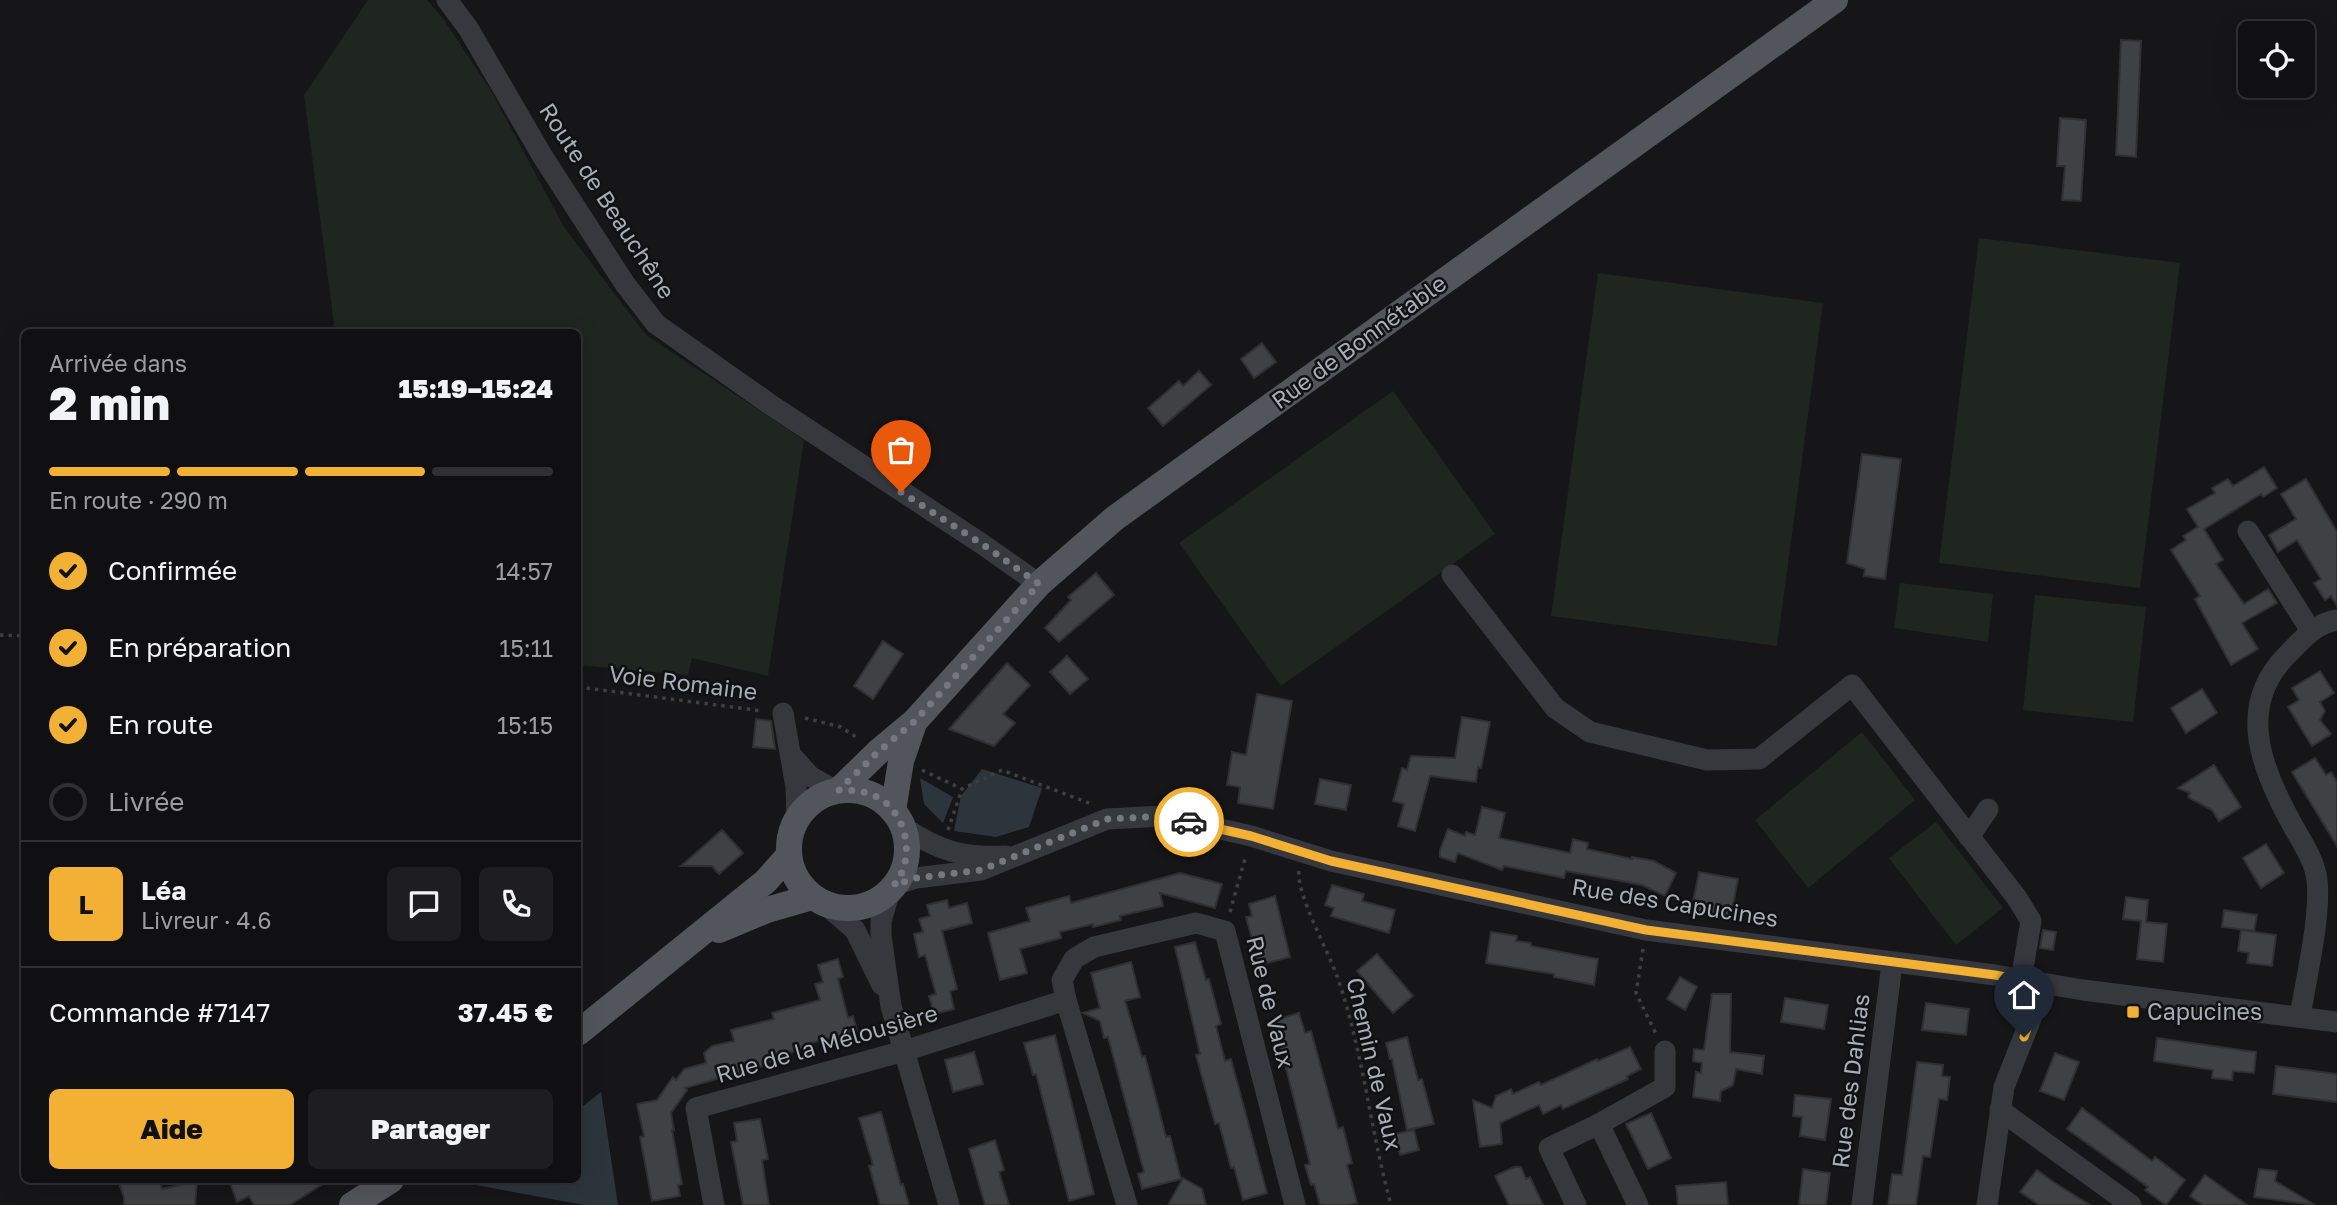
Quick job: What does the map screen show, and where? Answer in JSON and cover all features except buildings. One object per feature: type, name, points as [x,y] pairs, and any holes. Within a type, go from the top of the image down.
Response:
[{"type":"main road","name":"Rue de Bonnétable","points":[[837,790],[889,757],[915,721],[1039,584],[1115,518],[1835,0]]},
{"type":"main road","points":[[889,757],[898,819],[907,846],[905,865],[892,888],[874,902],[842,908],[818,900],[800,885],[792,871],[789,855],[790,835],[797,818],[810,803],[837,790],[854,790],[882,801],[898,819]]},
{"type":"main road","points":[[581,1031],[766,881],[789,855]]},
{"type":"main road","points":[[691,942],[767,910],[818,900]]},
{"type":"main road","points":[[352,1205],[386,1183]]},
{"type":"street","name":"Route de Beauchêne","points":[[447,0],[468,28],[543,157],[625,284],[656,324],[771,405],[1039,584]]},
{"type":"street","points":[[2248,531],[2311,631]]},
{"type":"street","points":[[1452,575],[1555,708],[1590,732],[1707,760],[1759,759],[1852,685],[2017,898],[2031,921],[2030,981],[2034,1011],[2004,1087],[1987,1205]]},
{"type":"street","points":[[2300,1017],[2315,915],[2317,878],[2307,852],[2272,789],[2258,743],[2259,700],[2278,664],[2311,631],[2337,620]]},
{"type":"street","points":[[783,713],[796,787],[797,818]]},
{"type":"street","points":[[790,753],[810,776],[837,790]]},
{"type":"street","points":[[1969,837],[1988,809]]},
{"type":"street","name":"Rue des Capucines","points":[[892,888],[916,878],[981,870],[1107,819],[1164,816],[1251,836],[1331,861],[1646,930],[2337,1022]]},
{"type":"street","name":"Rue des Capucines","points":[[898,819],[942,850],[989,857],[1018,855]]},
{"type":"street","points":[[892,888],[881,921],[891,1006],[949,1205]]},
{"type":"street","points":[[818,900],[855,930],[891,1006]]},
{"type":"street","name":"Rue de Vaux","points":[[1127,1205],[1062,980],[1074,959],[1094,947],[1196,923],[1225,931],[1295,1205]]},
{"type":"street","name":"Rue des Dahlias","points":[[1861,1205],[1892,963]]},
{"type":"street","name":"Rue de la Mélousière","points":[[714,1205],[696,1108],[904,1051],[1066,1000]]},
{"type":"street","points":[[1576,1205],[1549,1147],[1600,1124],[1665,1087],[1665,1051]]},
{"type":"street","points":[[2000,1110],[2132,1205]]},
{"type":"street","points":[[1600,1124],[1638,1205]]},
{"type":"path","points":[[0,635],[21,636]]},
{"type":"path","name":"Voie Romaine","points":[[581,687],[783,713],[841,727],[889,757],[962,789]]},
{"type":"path","points":[[942,850],[962,789],[1002,770],[1090,803],[1107,819]]},
{"type":"path","points":[[1225,931],[1251,836]]},
{"type":"path","name":"Chemin de Vaux","points":[[1303,853],[1298,876],[1301,891],[1328,952],[1349,1011],[1379,1163],[1391,1205]]},
{"type":"path","points":[[1646,930],[1636,993],[1665,1051]]},
{"type":"shaded area","points":[[368,0],[427,0],[442,17],[490,89],[564,227],[646,335],[804,440],[768,676],[692,658],[688,675],[581,665],[581,329],[335,329],[304,95]]},
{"type":"shaded area","points":[[1979,238],[2180,263],[2140,588],[1939,563]]},
{"type":"shaded area","points":[[1598,273],[1823,303],[1777,646],[1551,616]]},
{"type":"shaded area","points":[[1393,391],[1495,534],[1281,686],[1179,543]]},
{"type":"shaded area","points":[[1900,583],[1993,594],[1988,642],[1894,628]]},
{"type":"shaded area","points":[[2035,595],[2146,607],[2133,722],[2023,710]]},
{"type":"shaded area","points":[[1862,732],[1915,800],[1808,888],[1755,820]]},
{"type":"shaded area","points":[[982,769],[1042,788],[1029,827],[996,837],[954,831],[961,796]]},
{"type":"shaded area","points":[[920,778],[953,797],[943,823],[924,804]]},
{"type":"shaded area","points":[[1936,822],[2003,908],[1956,945],[1889,858]]},
{"type":"shaded area","points":[[601,1092],[618,1205],[584,1205],[476,1185],[581,1183],[581,1108]]},
{"type":"way so far","points":[[901,492],[1039,584],[915,721],[839,790],[869,794],[894,811],[903,827],[907,846],[905,865],[894,885],[916,878],[981,870],[1107,819],[1164,816],[1189,822]]},
{"type":"place","name":"Capucines","points":[[2133,1012]]},
{"type":"route","points":[[1189,822],[1251,836],[1331,861],[1646,930],[1995,975],[2038,983],[2034,1011],[2024,1037]]}]
